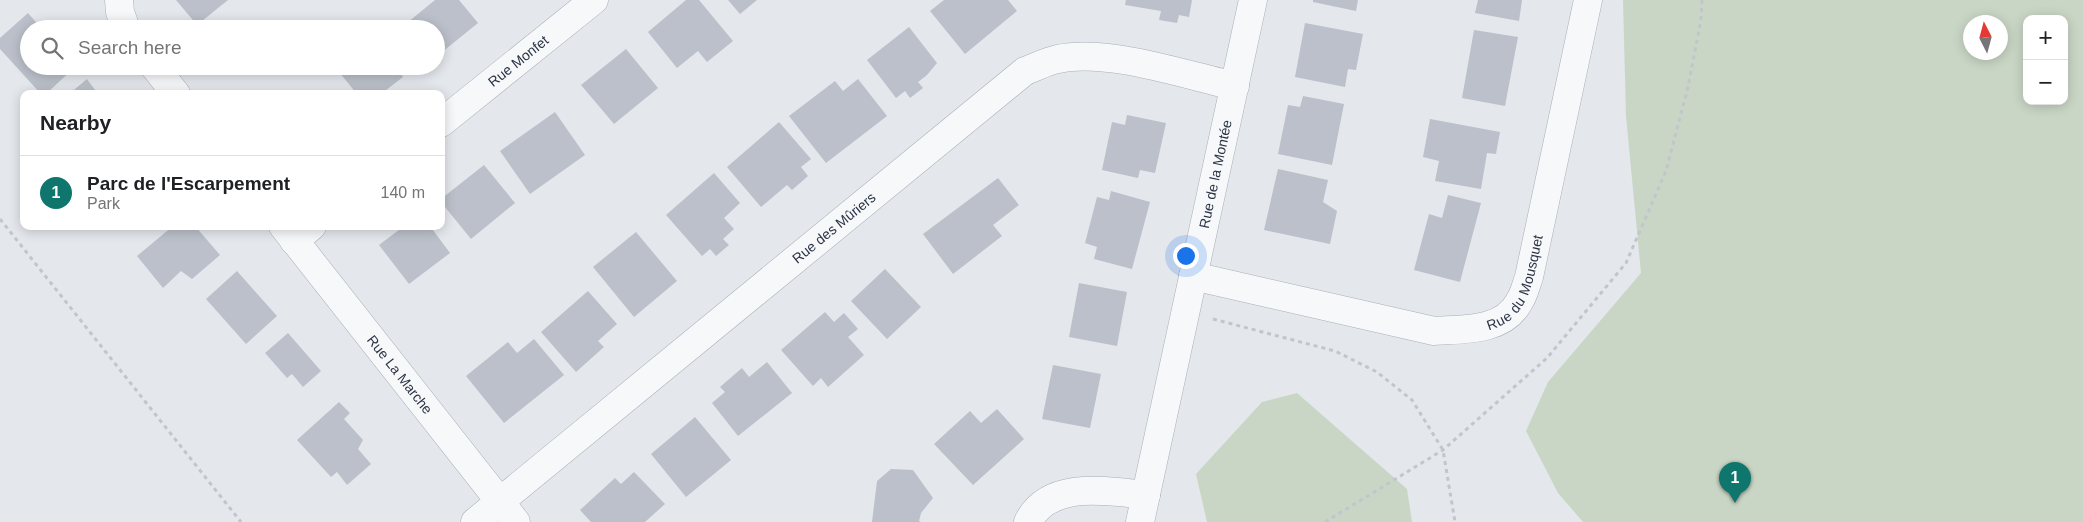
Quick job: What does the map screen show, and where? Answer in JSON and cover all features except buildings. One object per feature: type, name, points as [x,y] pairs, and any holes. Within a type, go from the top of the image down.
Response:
[{"type":"street","points":[[119,0],[123,20]]},
{"type":"street","name":"Rue Monfet","points":[[445,120],[594,0]]},
{"type":"street","name":"Rue de la Montée","points":[[1140,522],[1253,0]]},
{"type":"street","name":"Rue du Mousquet","points":[[1194,276],[1434,331],[1470,329],[1500,322],[1519,304],[1529,277],[1588,0]]},
{"type":"street","name":"Rue des Mûriers","points":[[475,522],[508,512],[1025,71],[1057,59],[1086,56],[1114,58],[1235,86]]},
{"type":"street","points":[[161,75],[173,90]]},
{"type":"street","name":"Rue La Marche","points":[[296,231],[508,512]]},
{"type":"street","points":[[1028,522],[1034,511],[1064,493],[1099,490],[1146,495]]},
{"type":"path","points":[[1325,522],[1443,450],[1547,358],[1626,263],[1666,171],[1688,87],[1701,20],[1702,0]]},
{"type":"path","points":[[0,219],[241,522]]},
{"type":"path","points":[[1185,312],[1335,351],[1377,372],[1412,400],[1443,450],[1455,522]]},
{"type":"green space","points":[[1623,0],[2083,0],[2083,522],[1583,522],[1558,493],[1526,431],[1548,382],[1641,273],[1626,116]]},
{"type":"green space","points":[[1297,393],[1407,489],[1412,522],[1207,522],[1196,474],[1262,402]]},
{"type":"place","name":"Parc de l'Escarpement","points":[[1735,503]]}]
